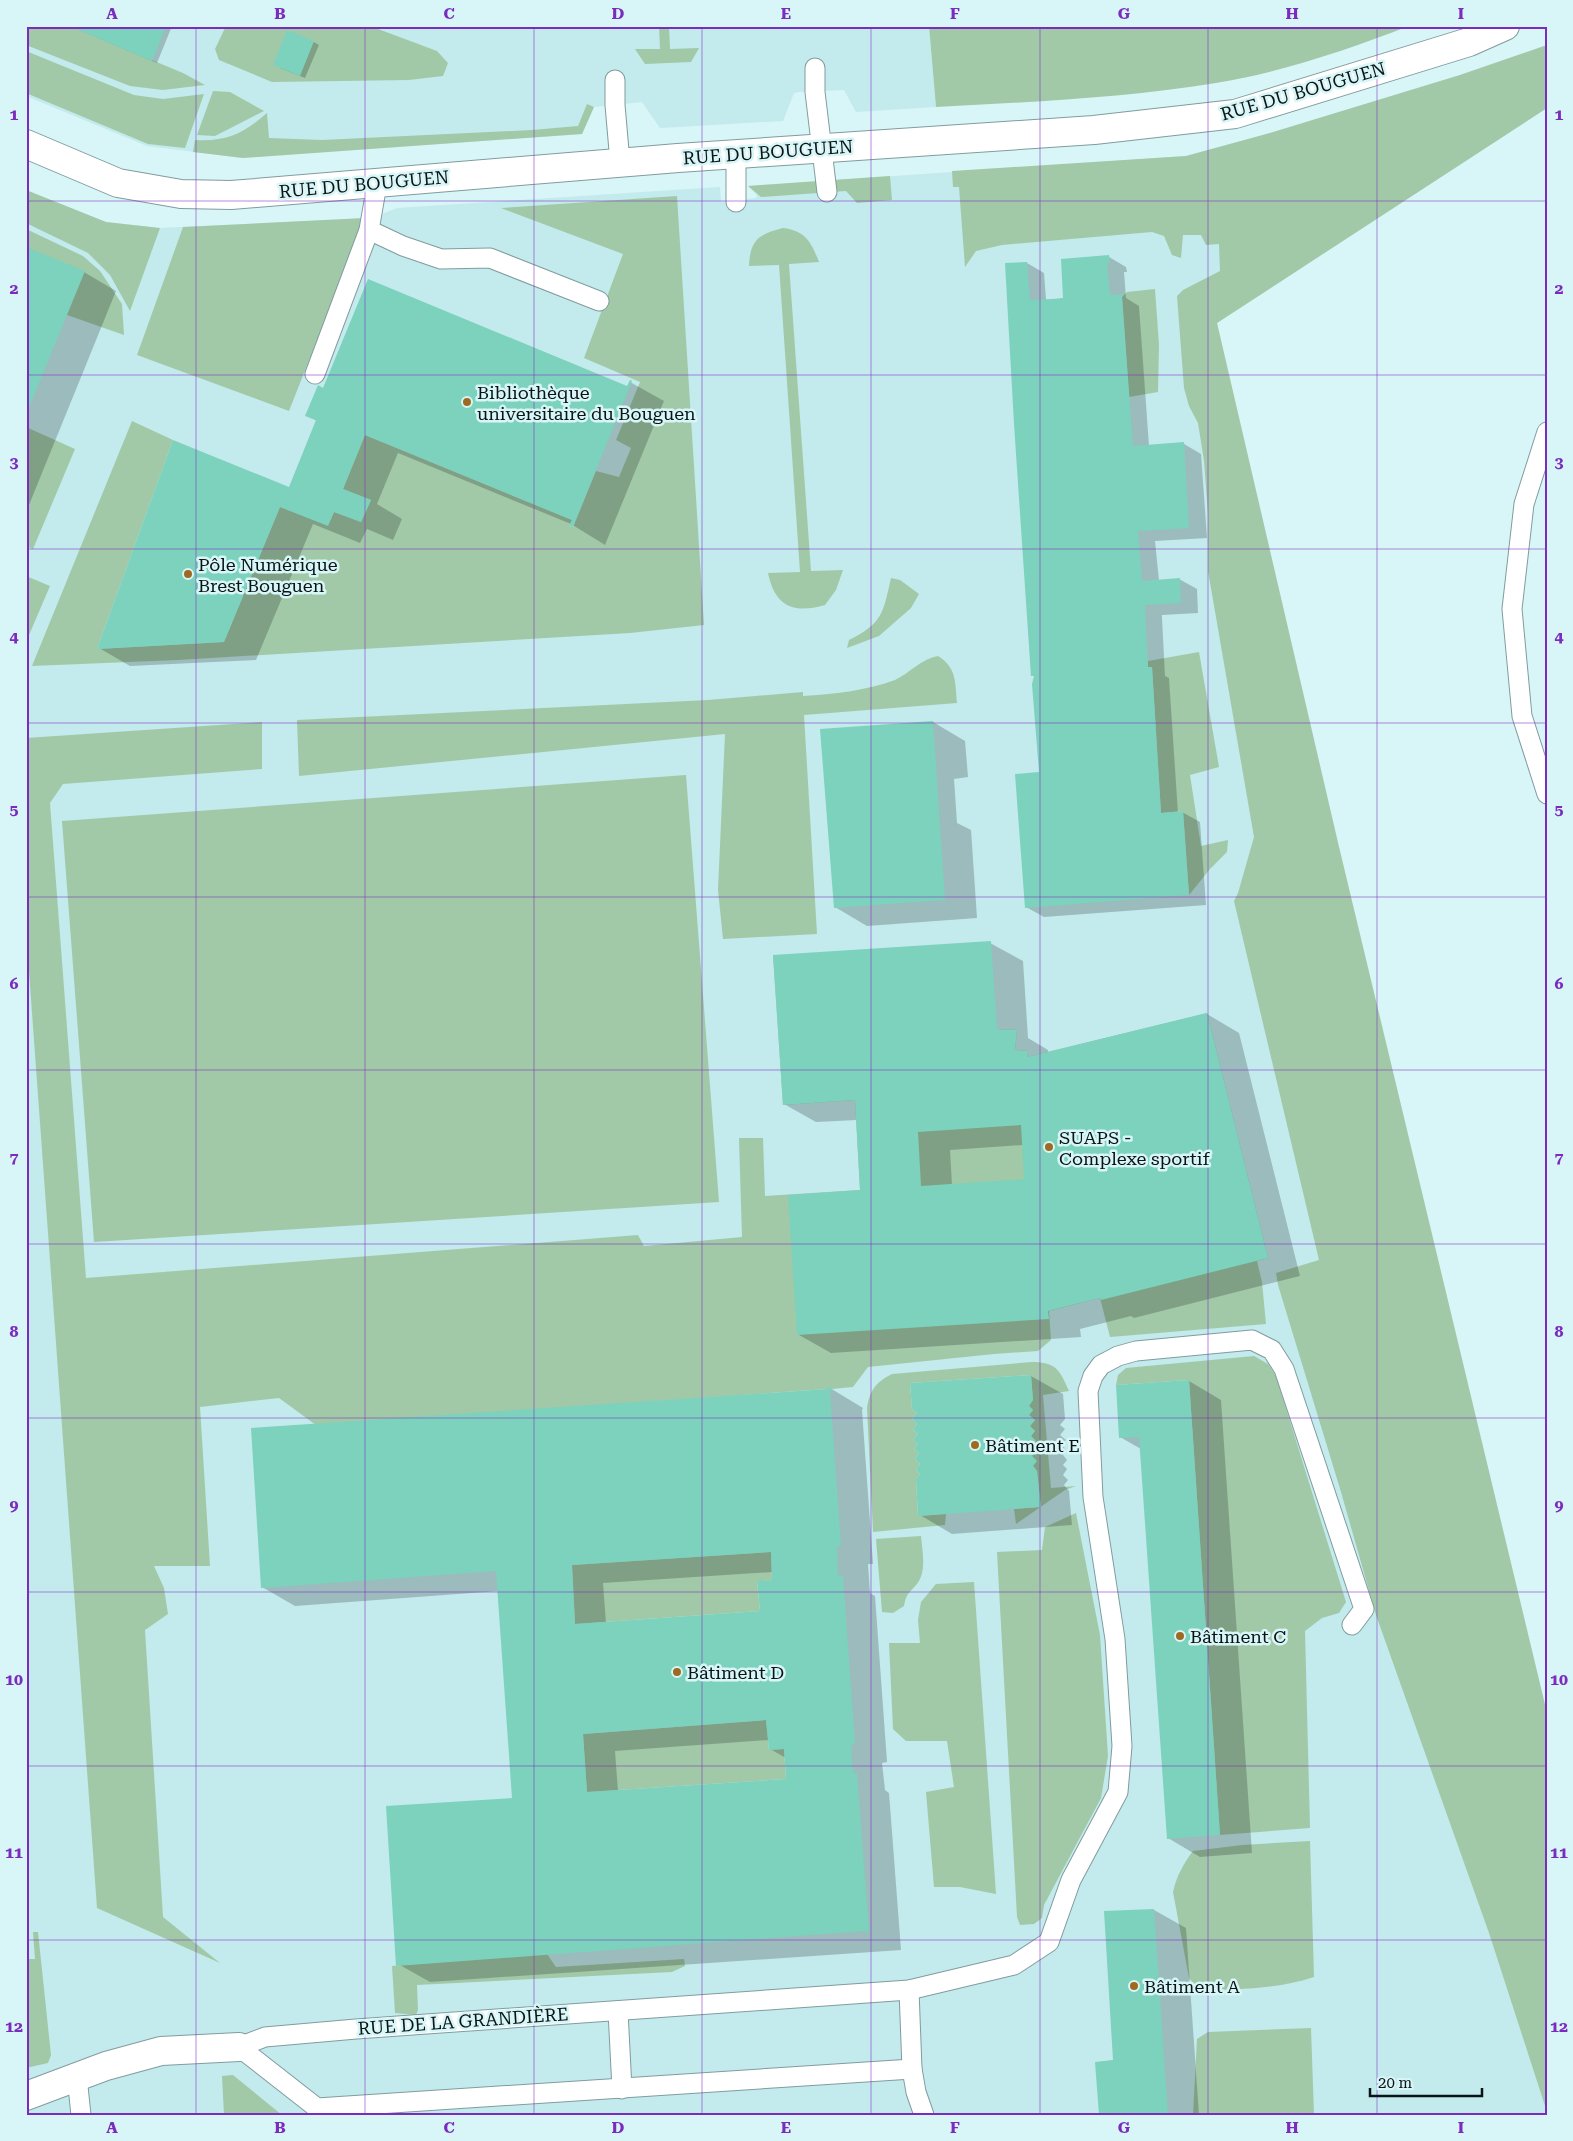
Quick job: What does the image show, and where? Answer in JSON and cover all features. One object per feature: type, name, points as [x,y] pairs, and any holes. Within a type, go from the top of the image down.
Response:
[{"type":"street","name":"RUE DU BOUGUEN","points":[[26,144],[118,183],[181,194],[231,195],[620,162],[1094,130],[1235,114],[1469,42],[1505,26]]},
{"type":"street","name":"RUE DE LA GRANDIÈRE","points":[[26,2096],[106,2066],[161,2050],[239,2047]]},
{"type":"lane","points":[[815,68],[815,92],[827,192]]},
{"type":"lane","points":[[615,80],[615,105],[620,162]]},
{"type":"lane","points":[[736,154],[736,202]]},
{"type":"lane","points":[[315,374],[369,230],[377,184]]},
{"type":"lane","points":[[369,230],[403,246],[441,259],[490,258],[599,301]]},
{"type":"lane","points":[[1547,432],[1524,504],[1512,609],[1522,716],[1547,794]]},
{"type":"lane","name":"RUE DE LA GRANDIÈRE","points":[[239,2047],[265,2037],[356,2029],[909,1990],[1014,1965],[1049,1942],[1071,1880],[1118,1792],[1122,1746],[1115,1639],[1094,1497],[1088,1392],[1093,1376],[1100,1365],[1118,1356],[1136,1351],[1222,1341],[1252,1340],[1272,1350],[1284,1369],[1364,1609],[1352,1625]]},
{"type":"lane","points":[[909,1990],[912,2069],[916,2092],[924,2115]]},
{"type":"lane","points":[[618,2010],[622,2089]]},
{"type":"lane","points":[[239,2047],[317,2108],[912,2069]]},
{"type":"lane","points":[[77,2077],[81,2115]]},
{"type":"shaded area","points":[[26,26],[929,26],[936,107],[856,112],[844,90],[799,92],[794,93],[783,121],[660,128],[642,102],[594,107],[582,134],[243,158],[147,146],[26,96]]},
{"type":"shaded area","points":[[1547,45],[1547,108],[1217,323],[1339,847],[1547,1713],[1547,2115],[26,2115],[26,190],[106,222],[160,228],[372,218],[397,208],[720,187],[721,202],[756,198],[757,195],[748,186],[1186,156],[1270,133],[1460,75]]},
{"type":"green space","points":[[26,26],[70,26],[183,73],[205,85],[163,90],[130,86],[26,45]]},
{"type":"green space","points":[[226,26],[370,26],[437,51],[448,63],[443,76],[409,80],[272,82],[219,60],[215,49]]},
{"type":"green space","points":[[659,26],[669,26],[670,49],[699,48],[691,62],[645,64],[635,49],[660,49]]},
{"type":"green space","points":[[929,26],[1409,26],[1314,59],[1265,73],[1216,83],[1111,96],[936,107]]},
{"type":"green space","points":[[1547,45],[1547,108],[1217,323],[1339,847],[1547,1713],[1547,2112],[1489,1933],[1376,1615],[1278,1285],[1276,1273],[1319,1260],[1234,901],[1254,837],[1208,571],[1208,514],[1204,461],[1198,423],[1189,406],[1184,388],[1177,296],[1183,290],[1220,271],[1219,244],[1206,245],[1201,235],[1183,235],[1181,258],[1172,255],[1164,236],[1152,232],[1002,245],[976,251],[965,267],[959,187],[953,187],[952,171],[1186,156],[1270,133],[1460,75]]},
{"type":"green space","points":[[26,51],[134,95],[163,99],[204,94],[185,148],[148,144],[26,93]]},
{"type":"green space","points":[[213,91],[230,92],[264,111],[215,136],[197,135]]},
{"type":"green space","points":[[587,104],[594,107],[582,134],[243,158],[193,152],[195,140],[226,138],[234,135],[251,126],[267,113],[269,138],[322,140],[578,126]]},
{"type":"green space","points":[[890,176],[892,200],[857,203],[846,191],[761,197],[748,186]]},
{"type":"green space","points":[[26,190],[106,222],[160,228],[130,311],[110,275],[88,253],[26,223]]},
{"type":"green space","points":[[677,196],[704,625],[630,633],[178,660],[32,666],[132,421],[173,440],[97,649],[224,642],[280,507],[328,525],[334,512],[361,522],[371,500],[343,489],[365,435],[572,520],[569,526],[573,527],[596,471],[619,477],[631,448],[616,440],[640,382],[584,358],[623,254],[501,208]]},
{"type":"green space","points":[[365,218],[289,411],[137,355],[183,227]]},
{"type":"green space","points":[[783,228],[797,232],[807,239],[819,262],[789,264],[811,571],[843,570],[836,590],[825,605],[804,609],[795,608],[781,600],[771,585],[768,573],[800,572],[779,265],[749,266],[751,250],[757,240],[768,233]]},
{"type":"green space","points":[[26,229],[83,256],[100,271],[122,304],[124,335],[67,315],[26,247]]},
{"type":"green space","points":[[1155,289],[1159,345],[1158,392],[1129,397],[1122,297],[1127,292]]},
{"type":"green space","points":[[26,427],[75,449],[33,549],[26,546]]},
{"type":"green space","points":[[26,576],[50,586],[26,642]]},
{"type":"green space","points":[[891,578],[900,580],[919,594],[911,608],[879,636],[847,648],[849,640],[869,628],[880,616]]},
{"type":"green space","points":[[1199,652],[1219,767],[1190,775],[1201,846],[1228,840],[1227,852],[1189,895],[1183,811],[1161,813],[1152,667],[1148,667],[1148,661]]},
{"type":"green space","points":[[938,656],[949,665],[952,671],[957,703],[804,715],[817,934],[723,939],[718,890],[725,734],[299,776],[297,720],[708,700],[803,692],[803,696],[826,694],[884,684],[895,680],[926,660]]},
{"type":"green space","points":[[262,722],[262,769],[63,784],[50,803],[86,1278],[638,1235],[644,1246],[742,1237],[739,1138],[763,1138],[765,1196],[860,1190],[855,1100],[783,1105],[773,955],[997,1029],[1017,1030],[1015,1050],[1028,1051],[1027,1057],[1207,1013],[1268,1258],[1257,1261],[1262,1282],[1266,1324],[1110,1337],[1100,1298],[1049,1311],[1051,1340],[1038,1351],[868,1367],[853,1387],[832,1389],[829,1387],[827,1389],[316,1425],[279,1398],[200,1407],[210,1566],[154,1566],[164,1588],[168,1614],[145,1630],[163,1917],[220,1963],[97,1908],[26,930],[26,738]]},
{"type":"green space","points":[[686,775],[719,1202],[94,1242],[62,821]]},
{"type":"green space","points":[[1254,1356],[1268,1364],[1276,1376],[1346,1602],[1339,1613],[1322,1618],[1305,1631],[1310,1828],[1220,1835],[1189,1380],[1116,1385],[1118,1375],[1126,1368]]},
{"type":"green space","points":[[1032,1362],[1047,1364],[1056,1369],[1069,1391],[1043,1395],[1051,1488],[1076,1486],[1065,1490],[1041,1507],[1037,1471],[1033,1466],[1032,1456],[1036,1450],[1031,1446],[1036,1441],[1031,1436],[1035,1431],[1030,1426],[1035,1420],[1029,1415],[1033,1410],[1029,1406],[1033,1400],[1031,1375],[910,1383],[912,1409],[917,1413],[912,1419],[917,1424],[913,1430],[918,1434],[913,1440],[918,1444],[914,1449],[919,1453],[915,1459],[920,1464],[916,1470],[920,1474],[916,1479],[918,1516],[946,1514],[945,1525],[873,1532],[867,1408],[875,1387],[892,1374]]},
{"type":"green space","points":[[1040,1507],[1016,1524],[1014,1509]]},
{"type":"green space","points":[[1076,1513],[1100,1635],[1108,1756],[1101,1798],[1044,1905],[1042,1918],[1034,1924],[1020,1925],[1017,1917],[997,1552],[1042,1550],[1045,1527]]},
{"type":"green space","points":[[921,1536],[923,1564],[920,1579],[909,1593],[904,1606],[893,1613],[882,1612],[876,1539]]},
{"type":"green space","points":[[771,1552],[772,1580],[757,1582],[760,1611],[575,1624],[572,1565]]},
{"type":"green space","points":[[974,1582],[996,1894],[960,1887],[934,1887],[926,1792],[954,1787],[947,1741],[906,1741],[893,1729],[889,1643],[920,1643],[918,1620],[921,1602],[936,1584]]},
{"type":"green space","points":[[766,1720],[769,1750],[784,1749],[786,1779],[587,1792],[583,1734]]},
{"type":"green space","points":[[1310,1841],[1314,1977],[1272,1986],[1199,1990],[1189,1978],[1173,1892],[1186,1860],[1193,1851],[1242,1845]]},
{"type":"green space","points":[[33,1932],[38,1932],[51,2055],[48,2063],[26,2068],[26,1959],[35,1959]]},
{"type":"green space","points":[[547,1954],[556,1967],[684,1959],[685,1966],[672,1972],[417,1985],[418,2010],[416,2015],[395,2013],[392,1966]]},
{"type":"green space","points":[[1311,2028],[1314,2115],[1193,2115],[1197,2039],[1208,2032]]},
{"type":"green space","points":[[233,2075],[282,2115],[224,2115],[222,2076]]},
{"type":"building","points":[[70,26],[166,26],[152,61]]},
{"type":"building","points":[[287,30],[314,41],[300,76],[273,65]]},
{"type":"building","points":[[26,247],[85,271],[26,415]]},
{"type":"building","points":[[1109,255],[1110,263],[1107,263],[1110,295],[1124,294],[1122,297],[1133,446],[1184,442],[1189,528],[1138,531],[1142,581],[1180,578],[1181,603],[1145,605],[1145,607],[1148,667],[1152,667],[1161,813],[1183,811],[1189,895],[1025,908],[1015,774],[1039,772],[1032,684],[1034,676],[1031,676],[1014,424],[1005,263],[1027,262],[1030,300],[1053,299],[1063,298],[1061,259]]},
{"type":"building","name":"Bibliothèque universitaire du Bouguen","points":[[368,279],[627,386],[630,380],[632,381],[573,527],[569,526],[572,520],[365,435],[343,489],[371,500],[361,522],[334,512],[328,526],[280,507],[224,642],[97,649],[173,440],[289,487],[316,420],[305,416],[318,385],[323,388]]},
{"type":"building","points":[[933,721],[945,900],[834,908],[820,729]]},
{"type":"building","name":"SUAPS - Complexe sportif","points":[[991,941],[997,1029],[1017,1030],[1015,1050],[1028,1051],[1027,1057],[1207,1013],[1268,1258],[1101,1300],[1100,1298],[1048,1311],[1049,1319],[797,1335],[788,1195],[860,1190],[855,1100],[783,1105],[773,955]],"holes":[[[1021,1125],[1024,1179],[921,1186],[918,1132]]]},
{"type":"building","name":"Bâtiment E","points":[[1031,1375],[1033,1400],[1029,1406],[1033,1410],[1029,1415],[1035,1420],[1030,1426],[1035,1431],[1031,1436],[1036,1441],[1031,1446],[1036,1450],[1032,1456],[1037,1461],[1033,1466],[1037,1471],[1041,1507],[918,1516],[916,1479],[920,1474],[916,1470],[920,1464],[915,1459],[919,1453],[914,1449],[918,1444],[913,1440],[918,1434],[913,1430],[917,1424],[912,1419],[917,1413],[912,1409],[910,1383]]},
{"type":"building","name":"Bâtiment C","points":[[1189,1380],[1220,1835],[1167,1839],[1139,1437],[1119,1438],[1116,1385]]},
{"type":"building","name":"Bâtiment D","points":[[829,1386],[832,1389],[830,1391],[841,1546],[837,1546],[838,1576],[843,1576],[855,1744],[851,1745],[853,1773],[857,1773],[869,1932],[396,1966],[386,1806],[512,1798],[496,1571],[261,1588],[251,1428],[827,1389]],"holes":[[[771,1552],[772,1580],[757,1581],[760,1611],[575,1624],[572,1565]],[[766,1720],[769,1750],[784,1749],[786,1779],[587,1792],[583,1734]]]},
{"type":"building","name":"Bâtiment A","points":[[1154,1909],[1168,2115],[1099,2115],[1095,2062],[1113,2060],[1104,1911]]},
{"type":"place","name":"Bibliothèque universitaire du Bouguen","points":[[467,402]]},
{"type":"place","name":"Pôle Numérique Brest Bouguen","points":[[188,574]]},
{"type":"place","name":"SUAPS - Complexe sportif","points":[[1049,1147]]},
{"type":"place","name":"Bâtiment E","points":[[975,1445]]},
{"type":"place","name":"Bâtiment C","points":[[1180,1636]]},
{"type":"place","name":"Bâtiment D","points":[[677,1672]]},
{"type":"place","name":"Bâtiment A","points":[[1134,1986]]}]
